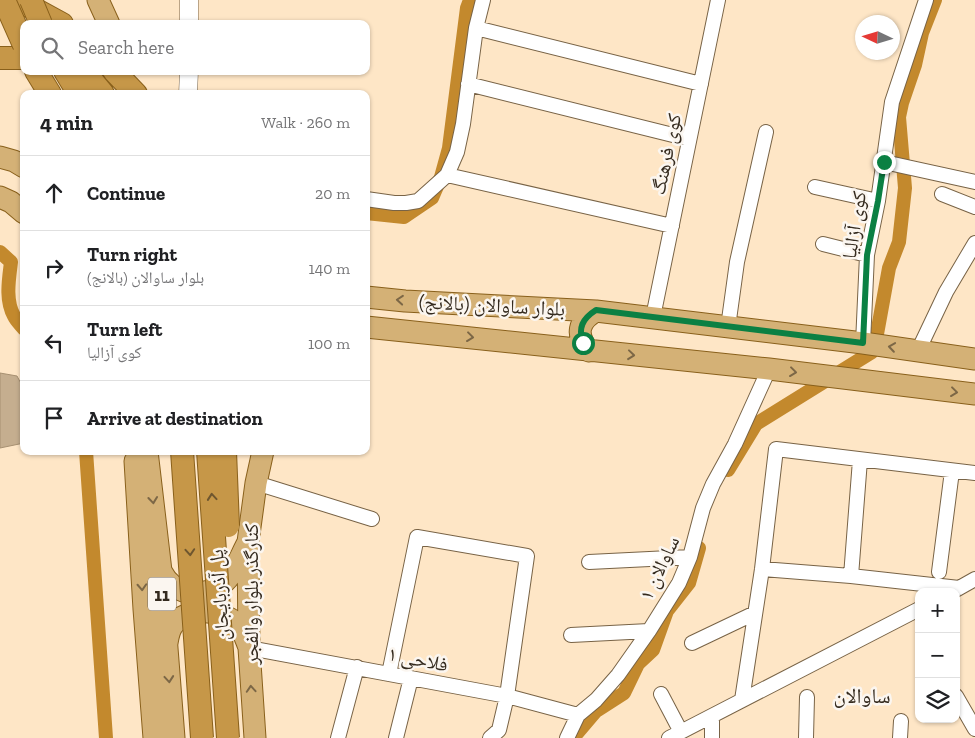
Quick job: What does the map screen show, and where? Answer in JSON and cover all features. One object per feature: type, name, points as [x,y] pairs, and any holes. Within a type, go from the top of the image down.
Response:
[{"type":"highway","points":[[4,0],[20,36]]},
{"type":"highway","points":[[18,0],[55,20]]},
{"type":"highway","points":[[31,0],[39,20]]},
{"type":"highway","points":[[0,58],[20,58]]},
{"type":"highway","points":[[38,75],[48,90]]},
{"type":"highway","points":[[67,75],[77,90]]},
{"type":"highway","points":[[86,75],[100,90]]},
{"type":"highway","points":[[118,75],[132,90]]},
{"type":"highway","name":"پل آذربایجان","points":[[182,455],[202,738]]},
{"type":"highway","name":"پل آذربایجان","points":[[208,455],[228,738]]},
{"type":"highway","points":[[224,677],[230,584],[225,455]]},
{"type":"main road","points":[[98,0],[107,20]]},
{"type":"main road","points":[[129,75],[134,90]]},
{"type":"main road","points":[[0,157],[20,165]]},
{"type":"main road","points":[[0,197],[12,202],[20,209]]},
{"type":"main road","name":"بلوار ساوالان (بالانج)","points":[[370,297],[405,301],[596,310],[863,343],[975,359]]},
{"type":"main road","points":[[589,351],[583,343],[580,334],[582,324],[587,316],[596,310]]},
{"type":"main road","name":"بلوار ساوالان (بالانج)","points":[[370,327],[430,332],[589,351],[769,369],[975,394]]},
{"type":"main road","points":[[370,341],[430,332]]},
{"type":"main road","points":[[134,455],[154,738]]},
{"type":"main road","name":"11","points":[[147,455],[161,571],[174,738]]},
{"type":"main road","name":"کنارگذر بلوار والفجر","points":[[255,738],[249,648],[248,542],[256,483],[262,455]]},
{"type":"main road","name":"11","points":[[161,571],[175,587],[191,593],[208,592],[222,584],[235,568],[248,542]]},
{"type":"main road","points":[[166,647],[169,632],[179,619],[195,612],[208,611],[228,618],[236,624],[243,632],[249,648]]},
{"type":"street","points":[[189,0],[189,20]]},
{"type":"street","points":[[370,200],[394,203],[418,201],[447,175],[461,133],[476,28],[483,0]]},
{"type":"street","name":"کوی فرهنگ","points":[[653,317],[718,0]]},
{"type":"street","name":"کوی آزالیا","points":[[863,343],[867,255],[878,201],[892,102],[926,0]]},
{"type":"street","points":[[476,28],[701,84]]},
{"type":"street","points":[[188,90],[189,75]]},
{"type":"street","points":[[468,84],[690,139]]},
{"type":"street","points":[[728,327],[737,262],[766,132]]},
{"type":"street","points":[[884,162],[975,182]]},
{"type":"street","points":[[447,175],[672,226]]},
{"type":"street","points":[[815,187],[878,201]]},
{"type":"street","points":[[942,194],[975,207]]},
{"type":"street","points":[[918,351],[946,292],[975,243]]},
{"type":"street","points":[[823,244],[867,255]]},
{"type":"street","name":"ساوالان ۱","points":[[567,738],[578,716],[596,700],[618,675],[649,632],[679,583],[690,557],[703,508],[713,484],[735,444],[769,369]]},
{"type":"street","points":[[742,700],[762,569],[776,449],[975,473]]},
{"type":"street","points":[[851,576],[860,460]]},
{"type":"street","points":[[939,572],[952,471]]},
{"type":"street","points":[[256,483],[372,519]]},
{"type":"street","points":[[389,674],[417,537],[527,556],[507,696],[499,730],[490,738]]},
{"type":"street","points":[[589,562],[690,557]]},
{"type":"street","points":[[762,569],[851,576],[941,588]]},
{"type":"street","points":[[959,588],[975,579]]},
{"type":"street","points":[[661,694],[675,735],[915,611]]},
{"type":"street","points":[[692,643],[755,613]]},
{"type":"street","points":[[570,635],[649,632]]},
{"type":"street","name":"فلاحی ۱","points":[[249,648],[507,696],[578,716]]},
{"type":"street","points":[[338,738],[357,667]]},
{"type":"street","points":[[396,738],[411,678]]},
{"type":"street","points":[[806,738],[807,697]]},
{"type":"street","points":[[960,703],[975,729]]},
{"type":"street","points":[[712,716],[712,738]]},
{"type":"street","points":[[900,738],[901,721]]},
{"type":"building","points":[[0,373],[17,376],[20,382],[20,444],[0,448]]},
{"type":"waterway","points":[[370,213],[404,217],[432,198],[441,177],[449,148],[467,8],[470,0]]},
{"type":"waterway","points":[[728,470],[756,424],[872,352],[875,345],[889,268],[899,242],[905,188],[899,117],[915,65],[922,33],[935,0]]},
{"type":"waterway","points":[[0,252],[11,262],[8,289],[9,303],[15,318],[20,324]]},
{"type":"waterway","points":[[86,455],[106,738]]},
{"type":"waterway","points":[[573,738],[596,711],[624,693],[638,664],[653,650],[667,611],[689,583],[699,548]]},
{"type":"district","name":"ساوالان","points":[[862,696]]},
{"type":"route","points":[[583,343],[580,334],[582,324],[587,316],[596,310],[863,343],[867,255],[884,162]]}]
